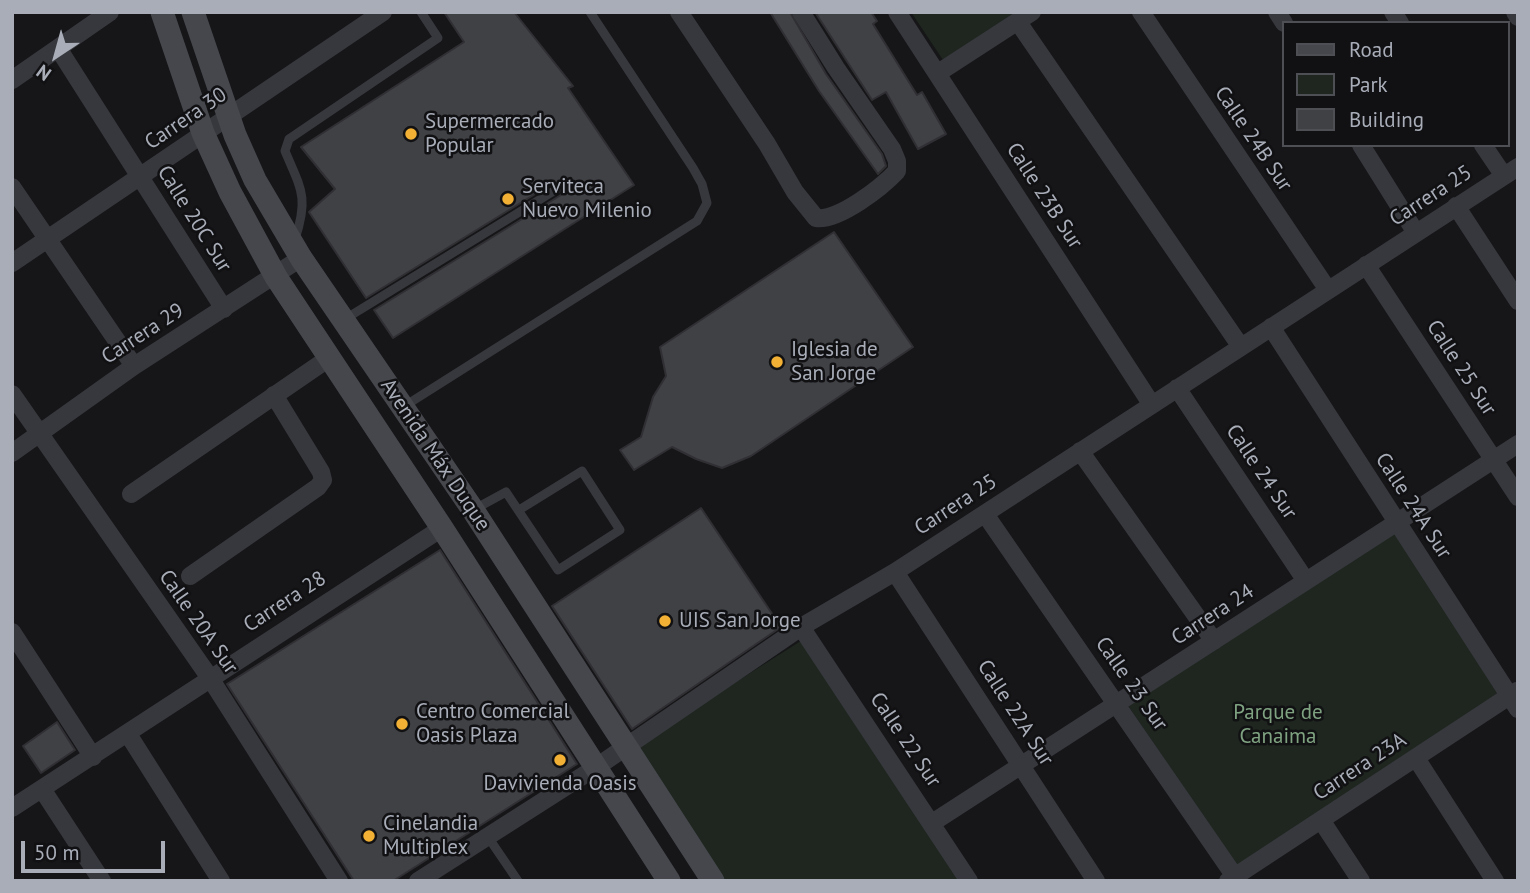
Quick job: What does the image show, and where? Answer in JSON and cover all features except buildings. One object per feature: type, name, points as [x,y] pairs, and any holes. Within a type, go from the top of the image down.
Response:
[{"type":"main road","name":"Avenida Máx Duque","points":[[162,12],[203,133],[230,192],[276,277],[442,528],[669,881]]},
{"type":"main road","name":"Avenida Máx Duque","points":[[193,12],[255,180],[297,251],[473,510],[713,881]]},
{"type":"street","points":[[12,80],[110,12]]},
{"type":"street","name":"Carrera 30","points":[[12,263],[383,12]]},
{"type":"street","points":[[679,12],[767,144],[795,192],[816,218],[826,219],[838,214],[888,180],[897,171],[897,161],[892,149],[801,12]]},
{"type":"street","name":"Calle 23B Sur","points":[[897,12],[1152,405]]},
{"type":"street","name":"Calle 24B Sur","points":[[1141,12],[1328,290]]},
{"type":"street","points":[[1515,12],[1518,17]]},
{"type":"street","points":[[939,73],[1025,17],[1241,347]]},
{"type":"street","name":"Calle 20C Sur","points":[[58,48],[224,309]]},
{"type":"street","points":[[1362,147],[1416,233]]},
{"type":"street","points":[[1485,147],[1511,171]]},
{"type":"street","name":"Carrera 25","points":[[418,881],[595,768],[801,627],[895,572],[1511,171]]},
{"type":"street","points":[[12,187],[134,366]]},
{"type":"street","points":[[1456,206],[1518,301]]},
{"type":"street","name":"Carrera 29","points":[[12,453],[134,366],[276,277],[297,251]]},
{"type":"street","name":"Calle 25 Sur","points":[[1366,265],[1518,497]]},
{"type":"street","name":"Calle 24A Sur","points":[[1271,327],[1515,698]]},
{"type":"street","points":[[131,494],[329,358]]},
{"type":"street","name":"Calle 24 Sur","points":[[1177,388],[1306,582]]},
{"type":"street","name":"Calle 20A Sur","points":[[12,394],[210,678],[339,881]]},
{"type":"street","points":[[190,576],[318,487],[323,480],[321,472],[274,395]]},
{"type":"street","name":"Carrera 24","points":[[932,822],[1518,444]]},
{"type":"street","points":[[1080,452],[1214,641]]},
{"type":"street","name":"Calle 23 Sur","points":[[985,514],[1118,704],[1233,879]]},
{"type":"street","name":"Carrera 28","points":[[12,808],[442,528]]},
{"type":"street","name":"Calle 22A Sur","points":[[895,572],[1096,881]]},
{"type":"street","name":"Calle 22 Sur","points":[[801,627],[969,881]]},
{"type":"street","points":[[12,632],[93,757]]},
{"type":"street","name":"Carrera 23A","points":[[1233,879],[1416,758],[1515,698]]},
{"type":"street","points":[[128,734],[221,881]]},
{"type":"street","points":[[1416,758],[1495,881]]},
{"type":"street","points":[[43,789],[102,881]]},
{"type":"street","points":[[1321,820],[1361,881]]},
{"type":"lane","points":[[297,251],[303,215],[303,195],[285,151],[286,144],[289,139],[438,38],[421,12]]},
{"type":"lane","points":[[403,407],[697,221],[708,203],[693,168],[590,12]]},
{"type":"lane","points":[[344,320],[556,189]]},
{"type":"lane","points":[[473,510],[506,492],[558,570],[620,530],[582,471],[519,510]]},
{"type":"lane","points":[[488,836],[519,881]]},
{"type":"green space","points":[[911,12],[1021,12],[945,63]]},
{"type":"green space","name":"Parque de Canaima","points":[[1394,531],[1502,697],[1239,869],[1127,704]]},
{"type":"green space","points":[[804,639],[963,881],[717,881],[630,749]]},
{"type":"place","name":"Supermercado Popular","points":[[411,134]]},
{"type":"place","name":"Serviteca Nuevo Milenio","points":[[508,199]]},
{"type":"place","name":"Iglesia de San Jorge","points":[[777,362]]},
{"type":"place","name":"UIS San Jorge","points":[[665,621]]},
{"type":"place","name":"Centro Comercial Oasis Plaza","points":[[402,724]]},
{"type":"place","name":"Davivienda Oasis","points":[[560,760]]},
{"type":"place","name":"Cinelandia Multiplex","points":[[369,836]]}]
